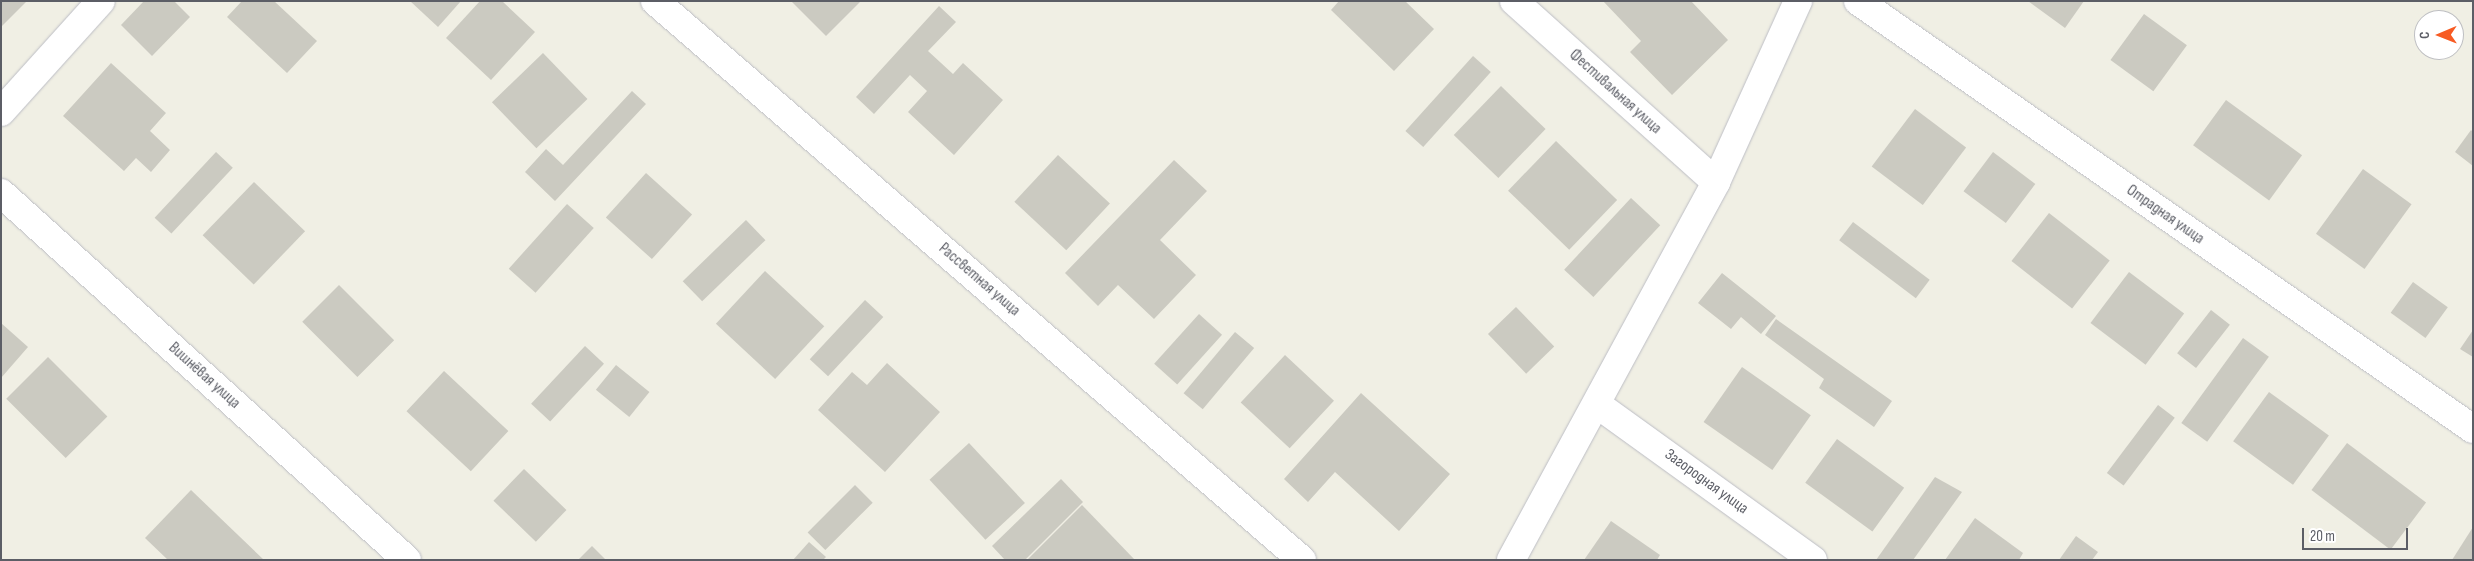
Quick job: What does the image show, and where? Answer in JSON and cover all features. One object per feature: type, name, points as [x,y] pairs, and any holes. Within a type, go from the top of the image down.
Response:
[{"type":"street","points":[[1,112],[101,1]]},
{"type":"street","name":"Рассветная улица","points":[[655,1],[1302,560]]},
{"type":"street","name":"Фестивальная улица","points":[[1514,1],[1716,182]]},
{"type":"street","points":[[1512,560],[1598,405],[1716,182],[1798,1]]},
{"type":"street","name":"Отрадная улица","points":[[1858,1],[2473,429]]},
{"type":"street","name":"Вишнёвая улица","points":[[1,193],[407,560]]},
{"type":"street","name":"Загородная улица","points":[[1598,405],[1813,560]]},
{"type":"building","points":[[1,1],[27,1],[1,27]]},
{"type":"building","points":[[144,1],[174,1],[190,17],[152,56],[121,25]]},
{"type":"building","points":[[242,1],[274,1],[317,41],[287,73],[227,17]]},
{"type":"building","points":[[410,1],[461,1],[438,27]]},
{"type":"building","points":[[480,1],[502,1],[535,32],[491,80],[446,38]]},
{"type":"building","points":[[791,1],[861,1],[826,36]]},
{"type":"building","points":[[1339,1],[1405,1],[1434,29],[1394,71],[1331,10]]},
{"type":"building","points":[[1603,1],[1691,1],[1728,40],[1672,95],[1630,52],[1641,41]]},
{"type":"building","points":[[2028,1],[2084,1],[2065,28]]},
{"type":"building","points":[[939,6],[956,22],[928,51],[953,74],[963,63],[1003,100],[954,155],[908,112],[927,91],[910,75],[874,114],[856,97]]},
{"type":"building","points":[[2144,14],[2187,45],[2153,91],[2110,60]]},
{"type":"building","points":[[543,53],[587,99],[536,148],[492,102]]},
{"type":"building","points":[[1473,56],[1491,72],[1423,147],[1405,131]]},
{"type":"building","points":[[111,63],[166,113],[150,131],[170,150],[151,172],[136,158],[124,171],[63,116]]},
{"type":"building","points":[[1501,86],[1546,129],[1498,178],[1454,135]]},
{"type":"building","points":[[632,91],[646,104],[555,201],[525,172],[546,149],[563,165]]},
{"type":"building","points":[[2226,100],[2302,155],[2269,201],[2193,145]]},
{"type":"building","points":[[1915,109],[1966,148],[1923,205],[1872,167]]},
{"type":"building","points":[[2471,130],[2473,132],[2473,166],[2455,152]]},
{"type":"building","points":[[1556,141],[1617,200],[1569,250],[1508,191]]},
{"type":"building","points":[[216,152],[233,168],[171,234],[155,218]]},
{"type":"building","points":[[1993,152],[2035,184],[2006,223],[1964,191]]},
{"type":"building","points":[[1058,155],[1110,203],[1066,250],[1014,202]]},
{"type":"building","points":[[1174,160],[1207,191],[1160,240],[1196,275],[1154,319],[1118,285],[1098,306],[1065,273]]},
{"type":"building","points":[[2363,169],[2412,204],[2365,269],[2316,234]]},
{"type":"building","points":[[646,173],[692,214],[652,259],[606,218]]},
{"type":"building","points":[[254,182],[305,231],[254,285],[203,235]]},
{"type":"building","points":[[1631,198],[1660,225],[1593,297],[1564,270]]},
{"type":"building","points":[[567,204],[594,228],[536,293],[509,269]]},
{"type":"building","points":[[2049,213],[2110,260],[2072,308],[2011,261]]},
{"type":"building","points":[[746,220],[765,240],[702,301],[683,281]]},
{"type":"building","points":[[1853,222],[1930,280],[1916,298],[1839,240]]},
{"type":"building","points":[[765,271],[824,326],[775,379],[716,324]]},
{"type":"building","points":[[2129,272],[2184,314],[2146,365],[2090,323]]},
{"type":"building","points":[[1722,273],[1776,316],[1761,334],[1741,317],[1731,329],[1698,303]]},
{"type":"building","points":[[2413,282],[2448,307],[2425,338],[2391,313]]},
{"type":"building","points":[[339,285],[394,340],[357,377],[302,322]]},
{"type":"building","points":[[865,300],[883,317],[828,376],[810,359]]},
{"type":"building","points":[[1516,307],[1554,347],[1526,374],[1488,334]]},
{"type":"building","points":[[2211,310],[2230,325],[2196,368],[2177,353]]},
{"type":"building","points":[[1199,314],[1222,335],[1177,385],[1154,364]]},
{"type":"building","points":[[1776,319],[1892,401],[1874,427],[1819,388],[1824,379],[1765,335]]},
{"type":"building","points":[[1,323],[28,347],[1,378]]},
{"type":"building","points":[[2473,330],[2473,357],[2460,349]]},
{"type":"building","points":[[1235,332],[1254,348],[1203,409],[1184,393]]},
{"type":"building","points":[[2243,338],[2269,357],[2207,442],[2181,423]]},
{"type":"building","points":[[585,346],[604,364],[550,422],[531,404]]},
{"type":"building","points":[[1285,355],[1334,401],[1290,448],[1241,403]]},
{"type":"building","points":[[48,357],[107,416],[66,458],[6,399]]},
{"type":"building","points":[[887,363],[940,412],[885,472],[818,410],[852,372],[867,385]]},
{"type":"building","points":[[616,365],[649,392],[629,417],[596,390]]},
{"type":"building","points":[[1742,367],[1811,415],[1772,470],[1704,422]]},
{"type":"building","points":[[444,371],[508,431],[471,471],[406,411]]},
{"type":"building","points":[[2269,392],[2329,435],[2293,485],[2233,441]]},
{"type":"building","points":[[1361,393],[1450,474],[1399,531],[1335,472],[1308,502],[1284,479]]},
{"type":"building","points":[[2158,405],[2175,418],[2124,486],[2107,473]]},
{"type":"building","points":[[1837,439],[1904,488],[1872,531],[1805,483]]},
{"type":"building","points":[[969,443],[1025,503],[985,540],[930,480]]},
{"type":"building","points":[[2347,443],[2426,503],[2391,550],[2311,490]]},
{"type":"building","points":[[524,469],[566,510],[536,542],[493,501]]},
{"type":"building","points":[[1935,477],[1962,492],[1913,560],[1876,560]]},
{"type":"building","points":[[1061,479],[1083,502],[1025,560],[1005,560],[992,546]]},
{"type":"building","points":[[855,485],[873,503],[825,550],[808,532]]},
{"type":"building","points":[[191,490],[264,560],[168,560],[145,538]]},
{"type":"building","points":[[1082,505],[1135,560],[1027,560]]},
{"type":"building","points":[[1975,518],[2023,553],[2019,560],[1945,560]]},
{"type":"building","points":[[1611,521],[1660,555],[1657,560],[1584,560]]},
{"type":"building","points":[[2473,527],[2473,560],[2452,560]]},
{"type":"building","points":[[2076,536],[2098,552],[2092,560],[2059,560]]},
{"type":"building","points":[[809,542],[826,557],[823,560],[793,560]]},
{"type":"building","points":[[592,546],[606,560],[578,560]]}]
